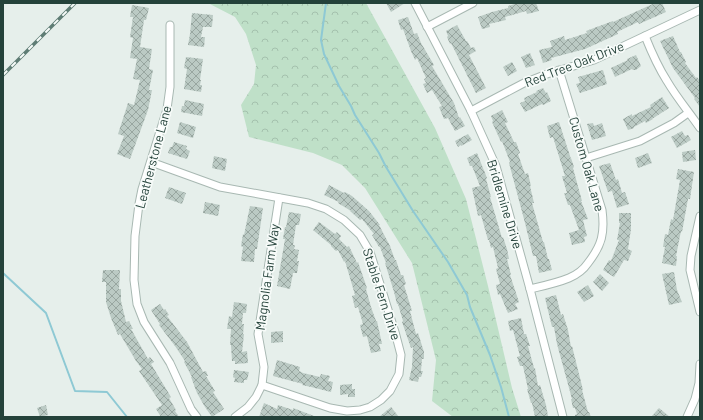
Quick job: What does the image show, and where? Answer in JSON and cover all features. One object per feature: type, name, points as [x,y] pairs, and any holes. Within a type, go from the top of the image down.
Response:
[{"type":"street","name":"Bridlemine Drive","points":[[415,3],[471,111],[496,166],[563,417]]},
{"type":"street","points":[[427,27],[473,3]]},
{"type":"street","name":"Red Tree Oak Drive","points":[[471,111],[524,83],[559,70],[594,60],[700,10]]},
{"type":"street","name":"Leatherstone Lane","points":[[170,25],[170,87],[167,109],[142,189],[134,236],[134,280],[137,304],[144,322],[170,363],[191,409],[197,417]]},
{"type":"street","points":[[645,36],[667,82],[700,128]]},
{"type":"street","name":"Custom Oak Lane","points":[[530,289],[570,278],[584,268],[596,253],[601,241],[604,224],[602,210],[559,70]]},
{"type":"street","points":[[586,158],[640,141],[674,123],[688,113]]},
{"type":"street","name":"Stable Fern Drive","points":[[151,162],[220,187],[308,203],[326,209],[344,220],[360,235],[370,252],[401,355],[399,374],[390,391],[381,400],[370,407],[347,412],[330,408],[262,385]]},
{"type":"street","name":"Magnolia Farm Way","points":[[235,417],[248,407],[256,397],[262,385],[264,367],[258,334],[279,198]]},
{"type":"street","points":[[700,216],[691,256],[690,270],[700,312]]},
{"type":"street","points":[[687,417],[695,399],[699,383],[700,364]]},
{"type":"green space","points":[[208,3],[366,3],[435,128],[466,199],[512,388],[521,417],[453,417],[432,401],[436,360],[412,263],[365,188],[342,165],[313,153],[249,137],[241,105],[254,84],[256,65],[246,34],[235,17]]},
{"type":"building","points":[[386,3],[405,3],[391,12]]},
{"type":"building","points":[[518,3],[536,3],[539,11],[527,14],[526,11],[505,17],[506,20],[489,24],[490,27],[482,29],[478,17],[508,8],[508,6]]},
{"type":"building","points":[[655,3],[662,3],[666,12],[639,24],[638,22],[617,32],[618,34],[585,49],[551,58],[552,60],[543,63],[539,50],[552,47],[550,41],[564,36],[565,40],[587,33],[586,31],[613,22]]},
{"type":"building","points":[[132,5],[149,8],[146,20],[144,20],[140,47],[152,49],[149,69],[153,70],[149,90],[152,90],[148,110],[130,159],[117,154],[124,136],[118,134],[128,103],[134,105],[140,80],[133,79],[137,59],[130,58],[133,38],[130,37],[133,17],[130,17]]},
{"type":"building","points":[[192,13],[213,15],[212,27],[203,27],[201,37],[205,37],[204,47],[188,45]]},
{"type":"building","points":[[408,17],[414,34],[417,33],[434,65],[432,66],[454,103],[459,118],[460,117],[465,126],[455,131],[448,118],[444,119],[439,107],[442,106],[432,90],[427,93],[423,84],[426,83],[424,79],[426,78],[417,58],[415,60],[398,20]]},
{"type":"building","points":[[457,25],[471,48],[474,47],[476,51],[469,55],[486,88],[476,93],[447,37],[446,31]]},
{"type":"building","points":[[673,36],[686,62],[685,63],[700,81],[700,107],[673,68],[660,41]]},
{"type":"building","points":[[530,53],[535,65],[526,68],[521,57]]},
{"type":"building","points":[[636,55],[641,66],[636,70],[632,69],[615,77],[611,68]]},
{"type":"building","points":[[186,57],[203,59],[200,80],[200,85],[202,85],[201,92],[184,89],[187,69],[184,68]]},
{"type":"building","points":[[512,62],[517,71],[508,76],[503,67]]},
{"type":"building","points":[[603,70],[607,84],[580,93],[576,84],[580,83],[578,77]]},
{"type":"building","points":[[543,88],[546,93],[547,92],[551,101],[525,112],[520,103],[525,101],[524,98]]},
{"type":"building","points":[[662,97],[669,108],[646,123],[645,121],[628,130],[623,119],[651,107],[650,105]]},
{"type":"building","points":[[185,100],[204,104],[202,116],[181,112]]},
{"type":"building","points":[[502,110],[508,122],[505,123],[514,142],[516,142],[520,153],[518,154],[525,174],[528,173],[534,203],[532,203],[552,270],[539,273],[536,256],[533,256],[509,163],[510,162],[502,141],[501,142],[492,122],[491,116]]},
{"type":"building","points":[[180,122],[196,127],[193,138],[177,133]]},
{"type":"building","points":[[559,122],[574,167],[581,201],[588,219],[583,220],[587,236],[584,237],[585,242],[572,245],[569,233],[579,230],[564,193],[567,193],[562,176],[565,176],[553,137],[550,138],[547,126]]},
{"type":"building","points":[[593,123],[594,126],[602,123],[606,136],[592,140],[587,124]]},
{"type":"building","points":[[682,131],[685,136],[688,135],[691,140],[677,148],[671,137]]},
{"type":"building","points":[[468,134],[472,140],[458,147],[455,141]]},
{"type":"building","points":[[174,142],[187,146],[186,149],[190,151],[187,159],[168,153]]},
{"type":"building","points":[[695,150],[696,160],[683,162],[682,152]]},
{"type":"building","points":[[477,153],[487,178],[490,197],[502,238],[503,237],[507,249],[510,275],[519,302],[515,304],[518,309],[508,313],[500,294],[498,295],[496,285],[500,284],[493,247],[491,248],[481,215],[478,216],[472,188],[480,186],[467,158]]},
{"type":"building","points":[[648,153],[652,163],[638,168],[635,158]]},
{"type":"building","points":[[214,156],[227,159],[225,171],[212,168]]},
{"type":"building","points":[[610,163],[616,180],[618,179],[622,193],[625,192],[629,204],[617,208],[612,191],[608,192],[599,166]]},
{"type":"building","points":[[678,169],[694,172],[690,199],[688,199],[676,256],[676,266],[662,263],[665,247],[663,247],[665,234],[668,235],[671,219],[673,220],[680,180],[676,179]]},
{"type":"building","points":[[329,185],[352,196],[369,211],[380,225],[390,246],[406,284],[404,285],[412,311],[410,311],[416,334],[418,333],[424,352],[421,371],[423,371],[418,382],[409,380],[412,367],[413,347],[411,348],[402,322],[403,321],[386,263],[380,247],[372,235],[374,234],[362,219],[360,220],[351,211],[338,203],[339,202],[324,195]]},
{"type":"building","points":[[169,187],[186,193],[182,204],[165,198]]},
{"type":"building","points":[[205,202],[220,205],[218,216],[203,213]]},
{"type":"building","points":[[250,206],[263,208],[254,262],[241,261],[243,247],[241,246]]},
{"type":"building","points":[[289,212],[301,214],[299,225],[296,225],[293,245],[295,245],[294,249],[299,250],[297,261],[299,261],[297,273],[293,273],[290,289],[277,286],[285,239],[283,239]]},
{"type":"building","points":[[619,213],[631,213],[631,229],[628,249],[632,251],[628,261],[624,260],[614,277],[603,270],[609,260],[611,261],[619,240],[617,240],[620,223]]},
{"type":"building","points":[[319,222],[335,234],[337,232],[341,236],[339,239],[347,247],[349,246],[357,263],[358,262],[367,288],[371,307],[377,321],[382,344],[379,344],[381,351],[371,353],[367,336],[363,337],[360,325],[363,324],[358,307],[355,308],[352,296],[355,295],[345,261],[344,262],[338,250],[336,251],[313,230]]},
{"type":"building","points":[[103,270],[120,270],[119,289],[121,289],[121,301],[126,322],[129,321],[133,329],[131,329],[148,359],[150,357],[154,362],[151,364],[171,397],[169,398],[179,417],[161,417],[156,409],[162,405],[139,371],[142,369],[120,334],[118,335],[111,318],[106,302],[106,282],[102,282]]},
{"type":"building","points":[[674,272],[677,290],[682,302],[669,305],[662,274]]},
{"type":"building","points":[[600,274],[609,283],[602,291],[593,282]]},
{"type":"building","points":[[588,285],[594,296],[584,302],[577,292]]},
{"type":"building","points":[[556,295],[561,315],[563,314],[568,330],[582,390],[588,412],[591,417],[575,417],[577,414],[575,408],[573,408],[554,327],[552,327],[545,298]]},
{"type":"building","points":[[234,302],[247,304],[246,313],[243,313],[242,324],[244,324],[244,334],[242,352],[247,351],[248,363],[235,364],[235,361],[232,361],[230,345],[231,329],[227,329],[229,316],[232,317]]},
{"type":"building","points":[[160,304],[169,315],[167,316],[187,342],[203,372],[206,371],[208,376],[206,376],[215,391],[213,392],[224,409],[212,417],[197,393],[192,377],[184,362],[185,361],[159,325],[160,324],[151,310]]},
{"type":"building","points":[[521,318],[524,334],[526,334],[530,346],[528,346],[535,368],[538,386],[540,385],[548,416],[535,417],[527,389],[523,366],[520,366],[517,357],[520,356],[513,330],[510,331],[508,321]]},
{"type":"building","points":[[283,331],[283,342],[271,343],[271,332]]},
{"type":"building","points":[[277,360],[300,367],[299,371],[303,373],[320,377],[321,374],[330,376],[328,381],[333,382],[331,392],[273,376]]},
{"type":"building","points":[[234,370],[249,372],[247,380],[244,380],[244,383],[234,382]]},
{"type":"building","points":[[352,384],[352,389],[355,389],[355,397],[348,397],[348,394],[340,395],[340,385]]},
{"type":"building","points":[[264,403],[277,409],[278,405],[293,410],[293,408],[314,417],[259,417]]},
{"type":"building","points":[[46,405],[48,415],[40,417],[37,408]]},
{"type":"building","points":[[391,407],[399,417],[379,417]]},
{"type":"building","points":[[659,408],[670,417],[651,417]]},
{"type":"waterway","points":[[326,3],[321,40],[324,54],[355,115],[413,211],[448,262],[467,295],[470,307],[490,355],[509,417]]},
{"type":"waterway","points":[[3,273],[46,313],[75,391],[107,392],[127,417]]},
{"type":"railway","points":[[3,75],[75,3]]}]
